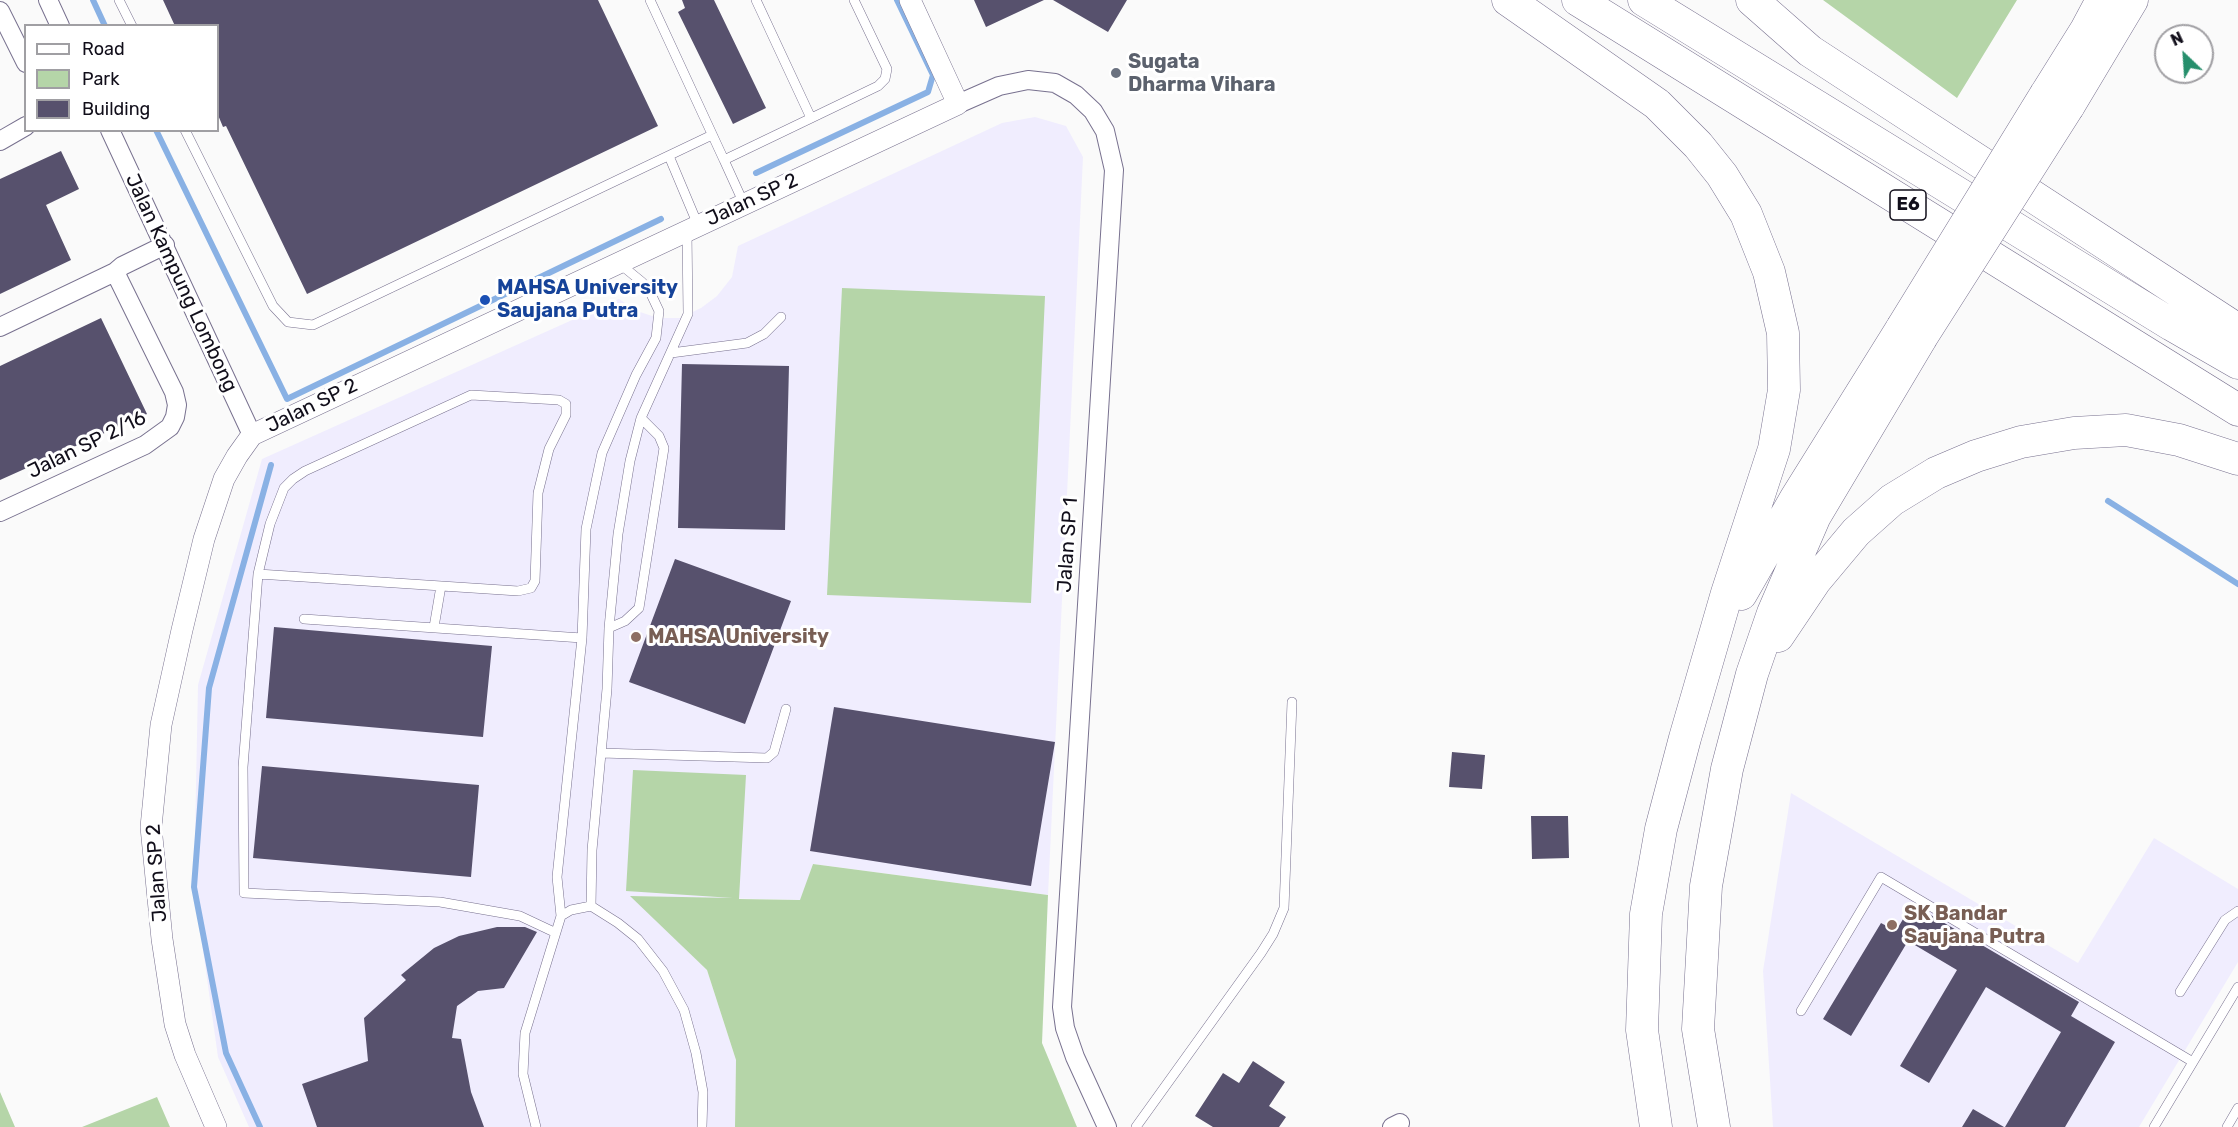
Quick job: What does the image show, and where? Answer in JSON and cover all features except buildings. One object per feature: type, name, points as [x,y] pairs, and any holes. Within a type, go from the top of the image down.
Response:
[{"type":"highway","points":[[1508,0],[1657,104],[1698,145],[1722,175],[1746,214],[1769,272],[1783,333],[1784,390],[1774,449],[1727,593],[1685,738],[1661,829],[1646,914],[1642,1030],[1656,1127]]},
{"type":"highway","name":"E6","points":[[1578,0],[2238,410]]},
{"type":"highway","name":"E6","points":[[1644,0],[2162,319],[2238,363]]},
{"type":"highway","points":[[1752,0],[1810,51],[2238,330]]},
{"type":"highway","points":[[2057,100],[2086,30],[2102,0]]},
{"type":"highway","points":[[1716,637],[1796,498],[1912,333],[2057,100],[2132,0]]},
{"type":"highway","points":[[1714,1127],[1698,1029],[1706,886],[1727,769],[1752,674],[1773,612],[1815,516],[1912,333]]},
{"type":"highway","points":[[1752,674],[1815,581],[1856,532],[1892,500],[1936,473],[1976,456],[2021,442],[2074,434],[2126,430],[2179,440],[2238,459]]},
{"type":"street","points":[[48,0],[59,24]]},
{"type":"street","points":[[910,0],[958,104]]},
{"type":"street","points":[[0,11],[24,59]]},
{"type":"street","name":"Jalan SP 1","points":[[958,104],[999,86],[1028,80],[1055,83],[1076,95],[1093,111],[1105,131],[1114,170],[1062,1007],[1065,1028],[1075,1057],[1107,1127]]},
{"type":"street","name":"Jalan SP 2","points":[[216,1127],[185,1055],[175,1024],[162,939],[151,827],[161,725],[204,539],[224,480],[252,435],[958,104]]},
{"type":"street","points":[[0,141],[24,127]]},
{"type":"street","name":"Jalan Kampung Lombong","points":[[111,132],[252,435]]},
{"type":"street","points":[[0,327],[115,272],[122,266],[165,245]]},
{"type":"street","name":"Jalan SP 2/16","points":[[0,513],[145,445],[170,428],[177,405],[174,392],[115,272]]},
{"type":"lane","points":[[119,0],[131,24]]},
{"type":"lane","points":[[650,0],[744,204]]},
{"type":"lane","points":[[756,0],[811,118]]},
{"type":"lane","points":[[724,160],[878,86],[885,79],[887,69],[854,0]]},
{"type":"lane","points":[[186,132],[273,306],[288,322],[313,326],[712,135]]},
{"type":"lane","points":[[591,906],[592,850],[618,534],[630,461],[641,417],[688,314],[693,228],[669,156]]},
{"type":"lane","points":[[536,1127],[523,1074],[525,1033],[554,932],[561,916],[557,877],[582,639],[586,529],[602,453],[636,375],[656,338],[659,311],[642,282],[618,263]]},
{"type":"lane","points":[[671,353],[747,343],[764,334],[781,317]]},
{"type":"lane","points":[[258,574],[518,591],[531,588],[535,581],[538,493],[549,449],[566,415],[566,404],[559,400],[471,395],[305,471],[284,488],[270,524],[258,574],[243,767],[244,893],[440,902],[520,916],[554,932]]},
{"type":"lane","points":[[609,628],[625,621],[639,608],[664,448],[658,436],[641,417]]},
{"type":"lane","points":[[434,627],[441,586]]},
{"type":"lane","points":[[304,620],[434,627],[582,639]]},
{"type":"lane","points":[[1136,1127],[1261,953],[1273,934],[1284,908],[1292,702]]},
{"type":"lane","points":[[601,753],[767,758],[774,753],[786,709]]},
{"type":"lane","points":[[1801,1011],[1881,878],[2193,1062]]},
{"type":"lane","points":[[561,916],[571,910],[591,906],[638,939],[663,971],[684,1010],[696,1053],[703,1092],[702,1127]]},
{"type":"lane","points":[[2180,992],[2225,920],[2238,912]]},
{"type":"lane","points":[[2154,1127],[2238,987]]},
{"type":"lane","points":[[2227,1127],[2238,1108]]},
{"type":"shaded area","name":"MAHSA University","points":[[1035,117],[1066,126],[1083,157],[1048,895],[813,864],[801,900],[631,896],[707,970],[736,1060],[735,1127],[249,1127],[218,1057],[194,886],[198,685],[262,459],[619,299],[637,311],[658,318],[680,318],[701,308],[717,296],[732,277],[738,246],[1002,123]]},
{"type":"shaded area","name":"SK Bandar Saujana Putra","points":[[1791,793],[2078,963],[2154,838],[2238,889],[2238,962],[2139,1127],[1773,1127],[1763,971]]},
{"type":"green space","points":[[1823,0],[2017,0],[1957,98]]},
{"type":"green space","points":[[842,288],[1045,296],[1031,603],[827,595]]},
{"type":"green space","points":[[633,770],[746,775],[739,899],[800,900],[813,864],[1048,895],[1042,1043],[1077,1127],[735,1127],[736,1060],[707,970],[630,896],[733,898],[626,891]]},
{"type":"green space","points":[[0,1092],[15,1127],[0,1127]]},
{"type":"green space","points":[[157,1097],[170,1127],[82,1127]]},
{"type":"waterway","points":[[93,0],[104,24]]},
{"type":"waterway","points":[[756,173],[928,92],[933,75],[897,0]]},
{"type":"waterway","points":[[157,132],[287,399],[661,219]]},
{"type":"waterway","points":[[260,1127],[226,1053],[194,887],[209,688],[271,465]]},
{"type":"waterway","points":[[2108,501],[2238,584]]},
{"type":"place","name":"Sugata Dharma Vihara","points":[[1116,73]]},
{"type":"place","name":"MAHSA University Saujana Putra","points":[[485,300]]},
{"type":"place","name":"MAHSA University","points":[[636,637]]},
{"type":"place","name":"SK Bandar Saujana Putra","points":[[1892,925]]}]
